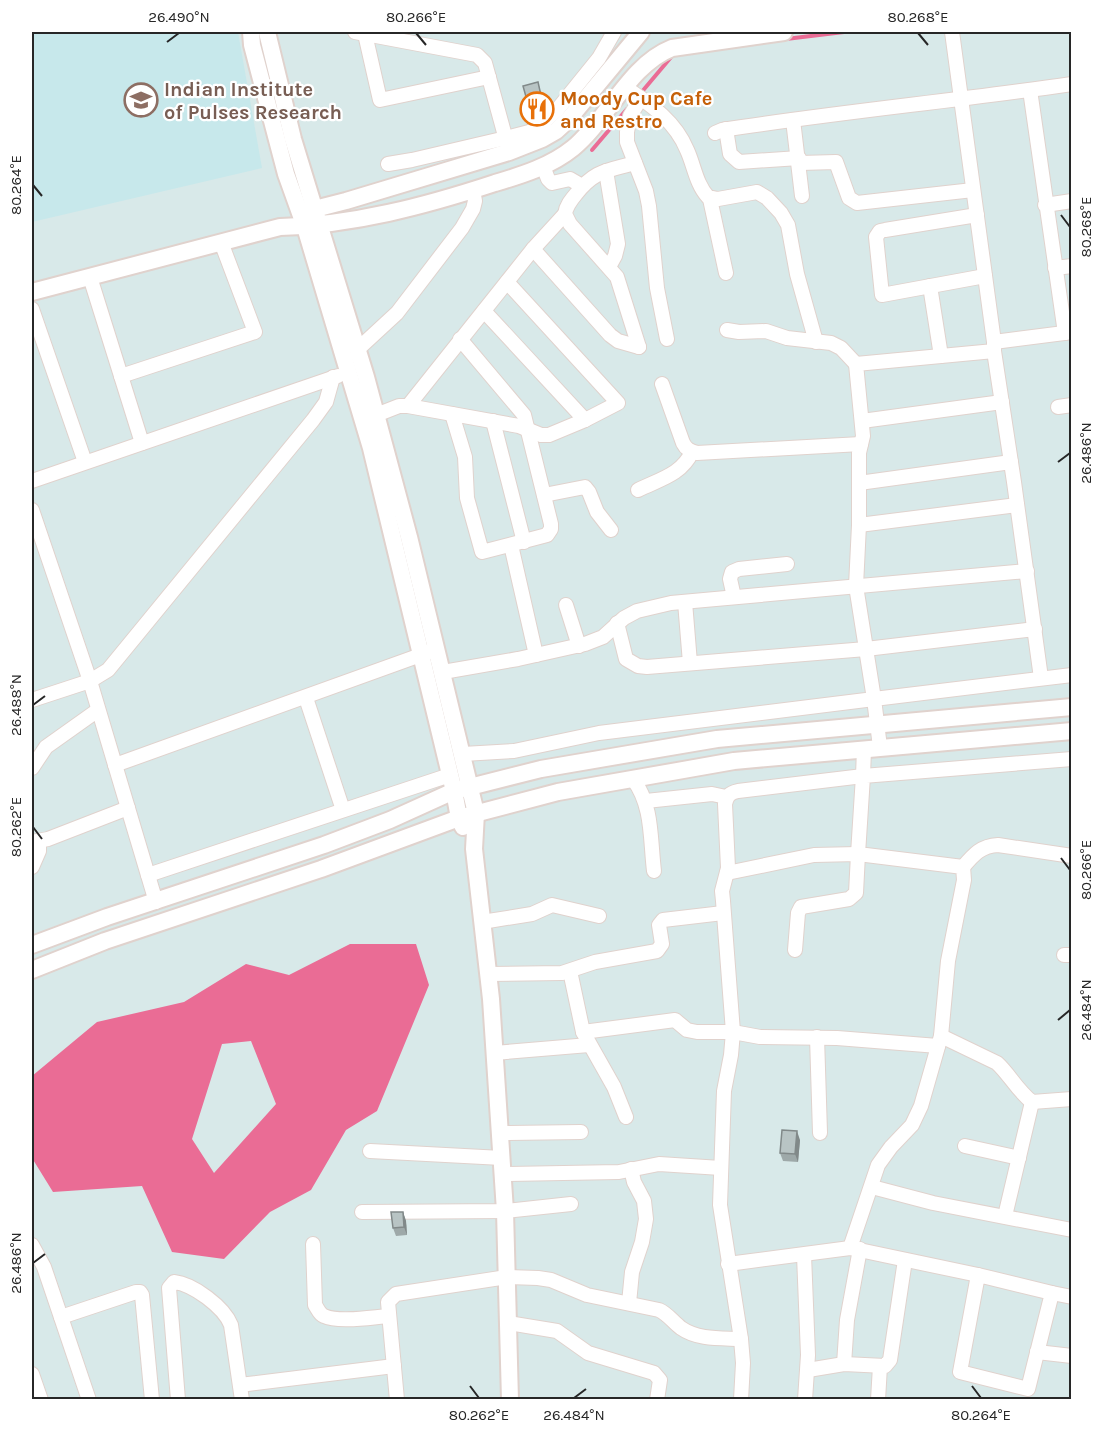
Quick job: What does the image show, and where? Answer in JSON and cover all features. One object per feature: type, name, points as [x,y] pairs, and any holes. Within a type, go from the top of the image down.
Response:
[{"type":"street","points":[[251,32],[252,45],[286,174],[309,218],[358,349]]},
{"type":"street","points":[[267,32],[309,218],[348,372],[429,652],[443,672],[463,754],[458,784],[476,813],[474,849],[488,974],[505,1211],[510,1400]]},
{"type":"street","points":[[32,292],[280,227],[309,218],[346,201],[507,145],[548,120],[598,58],[614,32]]},
{"type":"street","points":[[388,164],[542,139],[556,131],[568,120],[641,32]]},
{"type":"street","points":[[309,218],[357,220],[473,190],[543,166],[574,147],[651,59],[672,48],[784,32]]},
{"type":"street","points":[[952,32],[1041,678]]},
{"type":"street","points":[[489,77],[380,100],[360,33],[477,55],[485,63],[489,77],[507,145]]},
{"type":"street","points":[[974,190],[857,203],[849,198],[836,162],[799,160],[739,162],[730,154],[720,131],[1071,84]]},
{"type":"street","points":[[626,87],[664,116],[689,153],[702,189],[710,199],[726,273]]},
{"type":"street","points":[[856,363],[941,356],[1068,332],[1045,205],[1030,90]]},
{"type":"street","points":[[641,98],[630,117],[627,142],[646,191],[657,288],[667,339]]},
{"type":"street","points":[[793,120],[802,196]]},
{"type":"street","points":[[408,406],[533,249],[565,214],[567,205],[582,186],[592,176],[635,163]]},
{"type":"street","points":[[543,166],[552,183],[570,179],[582,186]]},
{"type":"street","points":[[606,171],[618,244],[609,267]]},
{"type":"street","points":[[32,700],[90,681],[108,670],[313,420],[348,372],[358,349],[397,313],[462,228],[474,209],[473,190]]},
{"type":"street","points":[[710,199],[758,192],[781,213],[788,225],[797,274],[816,342]]},
{"type":"street","points":[[1045,205],[1071,201]]},
{"type":"street","points":[[533,249],[610,335],[618,341],[639,347],[620,283],[609,267],[570,224],[565,214]]},
{"type":"street","points":[[977,215],[885,230],[877,234],[882,295],[985,276]]},
{"type":"street","points":[[122,376],[255,332],[221,242]]},
{"type":"street","points":[[1055,268],[1071,266]]},
{"type":"street","points":[[90,277],[142,443]]},
{"type":"street","points":[[376,415],[399,406],[408,406],[493,421],[527,428],[541,435],[549,435],[618,403],[507,282]]},
{"type":"street","points":[[930,286],[941,356]]},
{"type":"street","points":[[32,309],[85,462]]},
{"type":"street","points":[[484,311],[585,420]]},
{"type":"street","points":[[727,330],[766,332],[787,338],[836,345],[856,363],[862,421],[859,453],[856,586],[878,724],[863,776],[856,893],[849,899],[801,907],[798,913],[795,950]]},
{"type":"street","points":[[452,414],[466,465],[467,498],[482,552],[543,537],[551,529],[522,411],[460,339]]},
{"type":"street","points":[[348,372],[376,415],[458,784],[459,818],[474,849]]},
{"type":"street","points":[[32,481],[348,372]]},
{"type":"street","points":[[662,384],[683,443],[692,452],[861,444]]},
{"type":"street","points":[[862,421],[1002,402]]},
{"type":"street","points":[[493,421],[536,655]]},
{"type":"street","points":[[638,490],[680,470],[687,463],[692,452]]},
{"type":"street","points":[[859,483],[1011,462]]},
{"type":"street","points":[[544,495],[585,487],[597,512],[611,530]]},
{"type":"street","points":[[859,525],[1017,505]]},
{"type":"street","points":[[32,510],[90,681],[156,902]]},
{"type":"street","points":[[734,597],[730,579],[732,572],[739,569],[787,564]]},
{"type":"street","points":[[443,672],[579,645],[603,637],[617,623],[637,611],[671,603],[1027,571]]},
{"type":"street","points":[[685,602],[690,663]]},
{"type":"street","points":[[566,605],[579,645]]},
{"type":"street","points":[[617,623],[624,653],[632,663],[647,667],[867,649],[1035,629]]},
{"type":"street","points":[[115,765],[429,652]]},
{"type":"street","points":[[463,754],[514,751],[599,733],[1071,675]]},
{"type":"street","points":[[306,698],[343,810]]},
{"type":"street","points":[[148,875],[343,810],[458,784],[717,739],[1071,707]]},
{"type":"street","points":[[32,768],[40,754],[51,743],[98,710]]},
{"type":"street","points":[[32,970],[105,941],[321,869],[459,818],[558,792],[734,761],[1071,731]]},
{"type":"street","points":[[741,1400],[743,1363],[741,1339],[720,1205],[724,1091],[733,1032],[722,891],[727,873],[726,797],[738,791],[863,776],[1071,759]]},
{"type":"street","points":[[633,779],[646,801],[654,871]]},
{"type":"street","points":[[32,945],[107,917],[368,829],[458,784]]},
{"type":"street","points":[[646,801],[712,794],[726,797]]},
{"type":"street","points":[[32,867],[39,851],[35,842],[128,808]]},
{"type":"street","points":[[844,1364],[855,1248],[875,1171],[882,1158],[912,1125],[917,1116],[940,1041],[946,979],[961,901],[963,867],[976,852],[988,846],[998,845],[1071,856]]},
{"type":"street","points":[[727,873],[814,855],[858,854],[963,867]]},
{"type":"street","points":[[482,922],[532,914],[552,905],[599,916]]},
{"type":"street","points":[[488,974],[546,974],[570,971],[595,962],[657,951],[662,944],[659,925],[666,918],[723,913]]},
{"type":"street","points":[[570,971],[583,1032],[614,1087],[626,1117]]},
{"type":"street","points":[[583,1032],[675,1020],[684,1028],[692,1031],[733,1032],[760,1037],[940,1041],[997,1062],[1017,1089],[1032,1102],[1071,1100]]},
{"type":"street","points":[[817,1037],[820,1133]]},
{"type":"street","points":[[494,1053],[590,1045]]},
{"type":"street","points":[[1005,1216],[1032,1102]]},
{"type":"street","points":[[500,1133],[581,1131]]},
{"type":"street","points":[[965,1146],[1018,1158]]},
{"type":"street","points":[[370,1151],[502,1166],[608,1173],[659,1164],[721,1168]]},
{"type":"street","points":[[629,1303],[633,1272],[646,1218],[644,1201],[636,1187],[631,1169]]},
{"type":"street","points":[[872,1187],[933,1203],[1071,1230]]},
{"type":"street","points":[[362,1212],[505,1211],[571,1204]]},
{"type":"street","points":[[314,1244],[315,1305],[323,1316],[341,1318],[389,1316]]},
{"type":"street","points":[[32,1245],[44,1268],[89,1400]]},
{"type":"street","points":[[728,1263],[855,1248],[1071,1297]]},
{"type":"street","points":[[804,1255],[808,1370],[804,1400]]},
{"type":"street","points":[[808,1370],[844,1364],[880,1366],[888,1364],[905,1260]]},
{"type":"street","points":[[978,1275],[960,1372],[1028,1389],[1052,1293]]},
{"type":"street","points":[[397,1400],[388,1302],[396,1294],[507,1277],[551,1280],[587,1295],[659,1310],[690,1333],[706,1337],[741,1339]]},
{"type":"street","points":[[178,1400],[169,1288],[174,1282],[189,1286],[222,1310],[229,1319],[242,1400]]},
{"type":"street","points":[[61,1317],[140,1292],[149,1399]]},
{"type":"street","points":[[508,1323],[557,1331],[588,1353],[654,1373],[660,1380],[657,1400]]},
{"type":"street","points":[[1037,1352],[1071,1356]]},
{"type":"street","points":[[240,1385],[394,1366]]},
{"type":"street","points":[[878,1400],[880,1366]]},
{"type":"street","points":[[32,1378],[41,1400]]},
{"type":"shaded area","name":"Indian Institute of Pulses Research","points":[[32,32],[238,32],[262,168],[32,222]]},
{"type":"shaded area","points":[[350,944],[416,944],[429,985],[377,1111],[346,1130],[311,1190],[270,1212],[224,1259],[172,1252],[142,1186],[53,1192],[32,1158],[32,1076],[97,1022],[184,1002],[246,964],[289,975]],"holes":[[[251,1041],[276,1104],[214,1173],[192,1139],[222,1044]]]},
{"type":"building","points":[[538,82],[542,100],[530,111],[523,86]]},
{"type":"building","points":[[782,1130],[797,1131],[795,1154],[780,1153]]},
{"type":"building","points":[[391,1212],[403,1212],[404,1227],[393,1228]]},
{"type":"waterway","points":[[786,39],[844,32]]},
{"type":"waterway","points":[[640,94],[672,56]]},
{"type":"waterway","points":[[592,150],[627,109]]},
{"type":"place","name":"Indian Institute of Pulses Research","points":[[141,100]]},
{"type":"place","name":"Moody Cup Cafe and Restro","points":[[537,109]]}]
